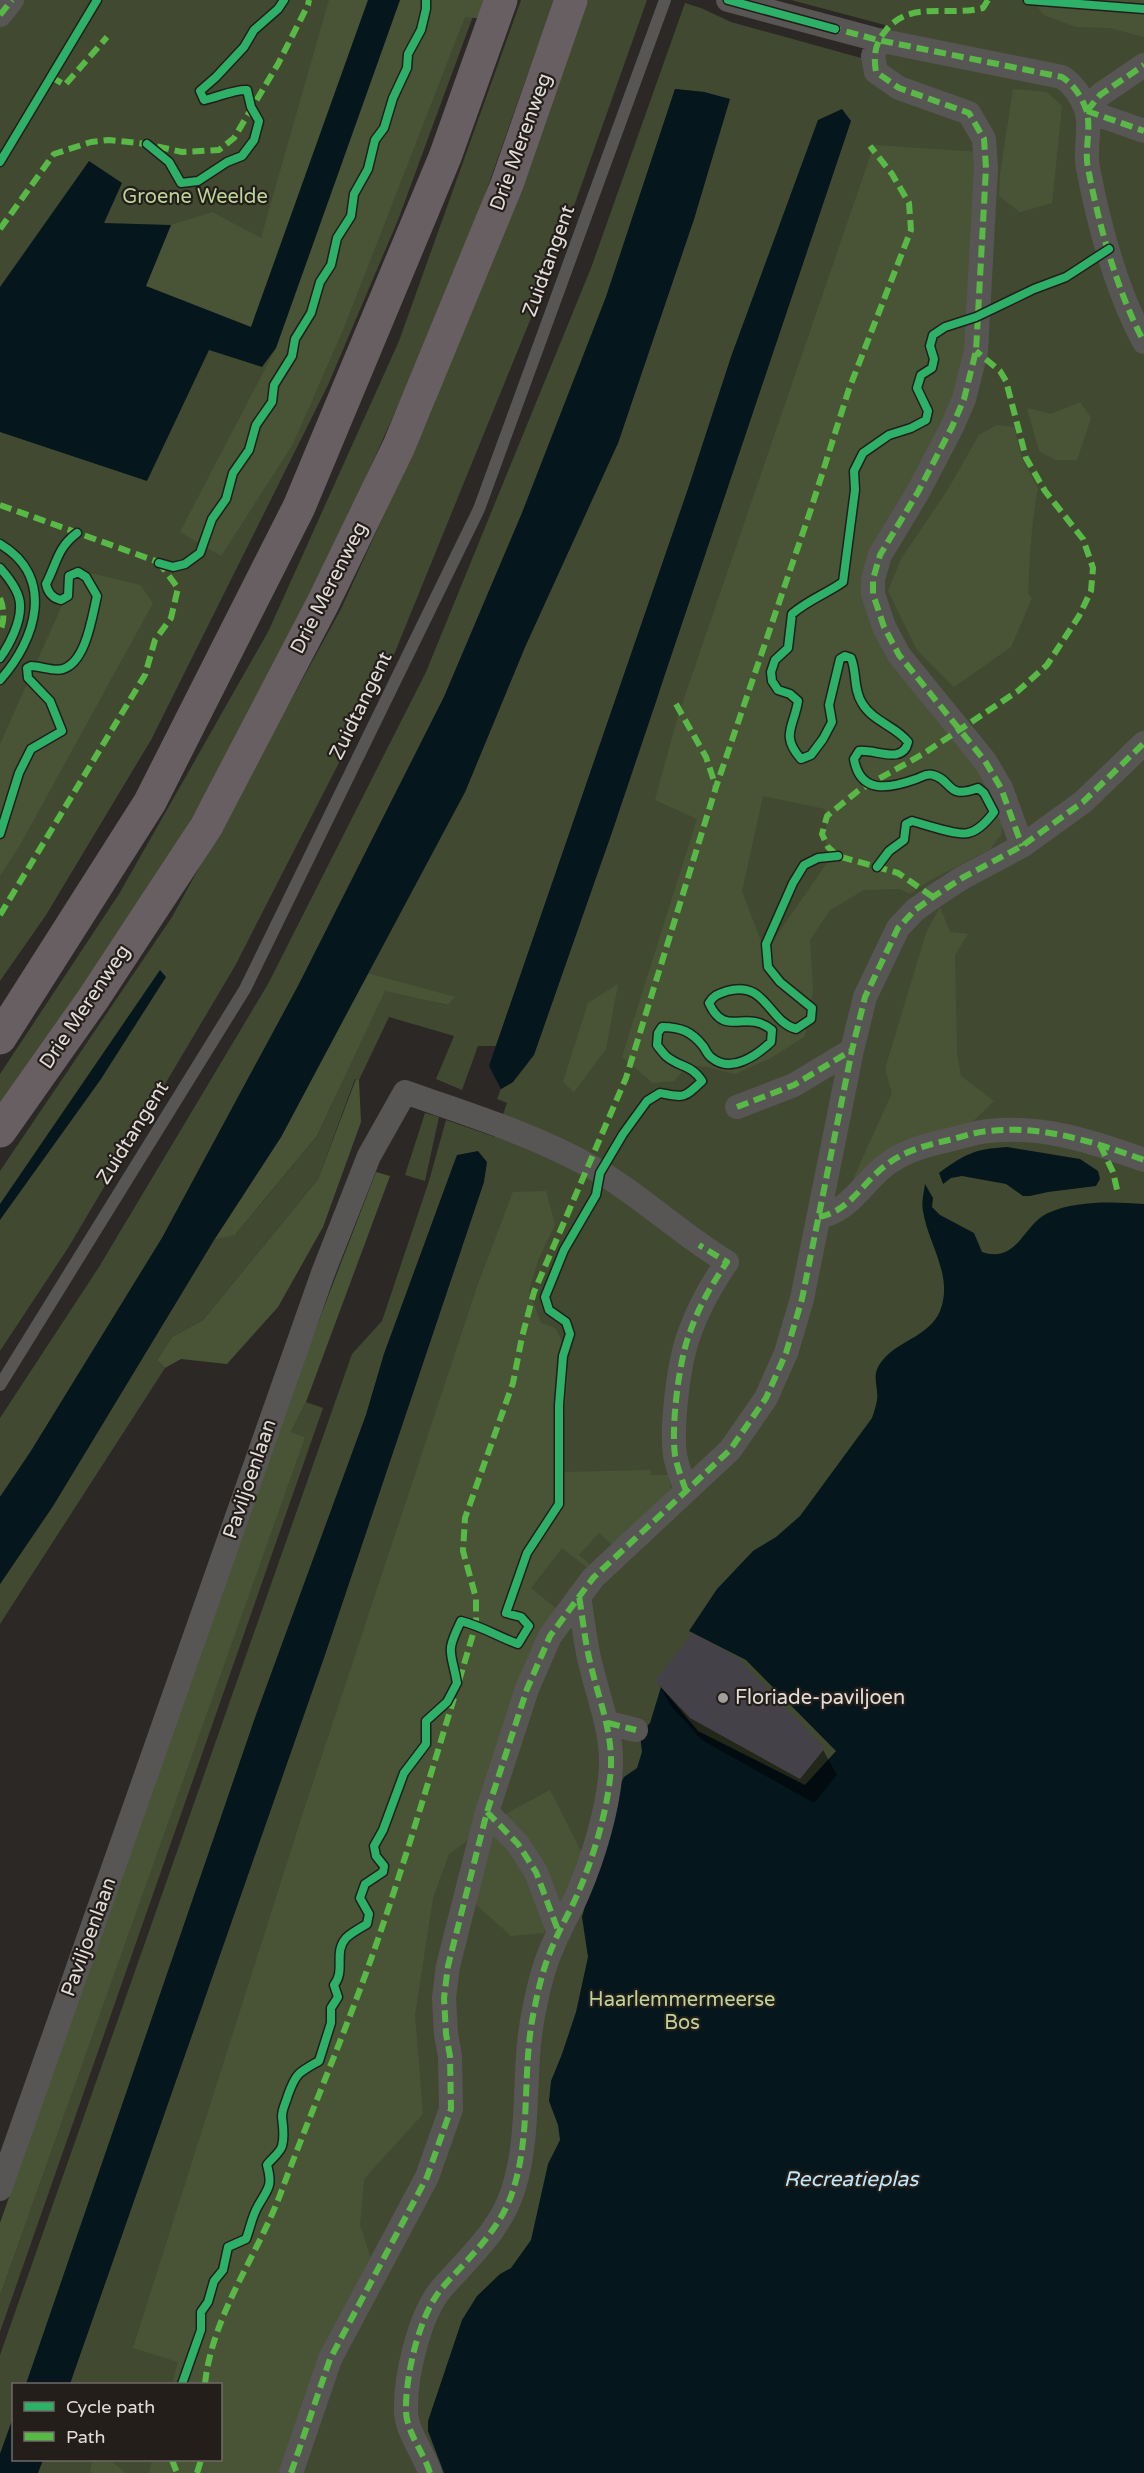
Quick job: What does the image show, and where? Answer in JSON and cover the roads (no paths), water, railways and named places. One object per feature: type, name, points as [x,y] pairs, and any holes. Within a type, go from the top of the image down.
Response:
[{"type":"highway","points":[[0,1038],[150,802],[299,507],[445,157],[501,0]]},
{"type":"highway","name":"Drie Merenweg","points":[[0,1131],[93,999],[206,827],[323,603],[399,446],[507,184],[571,0]]},
{"type":"street","points":[[0,15],[12,0]]},
{"type":"street","points":[[728,0],[878,40],[1062,77],[1074,85],[1087,111],[1087,166],[1130,316],[1144,342]]},
{"type":"street","points":[[878,40],[873,56],[876,72],[899,88],[969,113],[984,139],[986,168],[975,351],[964,399],[918,492],[880,555],[873,579],[873,594],[884,627],[899,655],[933,700],[985,761],[1001,788],[1022,846]]},
{"type":"street","points":[[1087,111],[1100,95],[1144,65]]},
{"type":"street","points":[[1087,111],[1144,131]]},
{"type":"street","points":[[293,2471],[330,2359],[427,2177],[451,2109],[444,1998],[448,1966],[487,1812],[537,1664],[550,1636],[593,1578],[729,1450],[766,1398],[786,1353],[796,1322],[865,997],[898,928],[915,910],[962,878],[1022,846],[1083,802],[1144,743]]},
{"type":"street","points":[[737,1107],[794,1085],[852,1050]]},
{"type":"street","name":"Paviljoenlaan","points":[[0,2189],[322,1274],[369,1156],[405,1092],[536,1140],[589,1165],[699,1245],[727,1262],[708,1289],[689,1334],[679,1382],[675,1414],[675,1455],[686,1491]]},
{"type":"street","points":[[819,1217],[831,1215],[852,1200],[884,1166],[902,1154],[932,1144],[988,1131],[1038,1130],[1100,1145],[1144,1160]]},
{"type":"street","points":[[430,2473],[406,2414],[414,2351],[429,2307],[442,2289],[481,2247],[502,2217],[514,2189],[524,2151],[528,2045],[535,2006],[554,1943],[579,1891],[592,1855],[609,1790],[611,1743],[608,1723],[591,1667],[579,1596]]},
{"type":"street","points":[[608,1723],[636,1730]]},
{"type":"street","points":[[487,1812],[518,1844],[536,1872],[559,1933]]},
{"type":"lane","name":"Zuidtangent","points":[[0,1385],[245,989],[479,509],[665,0]]},
{"type":"water","points":[[368,0],[400,0],[276,348],[262,367],[209,350],[147,481],[0,432],[0,287],[89,161],[122,183],[104,223],[171,225],[146,286],[251,327]]},
{"type":"water","points":[[675,89],[704,92],[730,99],[694,219],[618,443],[525,647],[465,792],[281,1137],[214,1240],[53,1506],[0,1584],[0,1497],[31,1451],[162,1238],[298,986],[444,697],[522,513],[606,297]]},
{"type":"water","points":[[842,109],[851,121],[610,838],[534,1055],[513,1082],[501,1089],[489,1066],[689,486],[732,354],[818,120]]},
{"type":"water","points":[[160,970],[166,977],[101,1079],[0,1220],[0,1204]]},
{"type":"water","points":[[1007,1147],[1080,1159],[1098,1171],[1100,1179],[1096,1186],[1030,1196],[1023,1196],[1006,1184],[962,1176],[951,1178],[943,1184],[939,1173],[956,1161],[978,1151]]},
{"type":"water","points":[[478,1151],[487,1162],[484,1182],[325,1655],[70,2383],[26,2383],[256,1715],[366,1415],[384,1354],[457,1155]]},
{"type":"water","name":"Recreatieplas","points":[[925,1184],[933,1198],[932,1207],[940,1215],[974,1233],[982,1252],[994,1254],[1004,1253],[1012,1248],[1039,1218],[1059,1209],[1096,1203],[1144,1204],[1144,2473],[444,2473],[428,2431],[428,2421],[462,2320],[477,2296],[500,2274],[511,2268],[531,2240],[548,2164],[560,2140],[558,2125],[549,2101],[551,2081],[576,2012],[588,1957],[582,1917],[616,1793],[624,1777],[637,1768],[642,1752],[640,1734],[650,1723],[661,1687],[698,1731],[805,1785],[836,1751],[746,1660],[689,1631],[717,1589],[753,1551],[776,1537],[800,1516],[872,1418],[877,1400],[876,1371],[878,1366],[897,1347],[924,1331],[938,1315],[942,1305],[944,1281],[923,1211]]},
{"type":"water","points":[[12,2421],[12,2461],[43,2461],[38,2473],[0,2473],[0,2454]]},
{"type":"place","name":"Floriade-paviljoen","points":[[723,1698]]},
{"type":"park label","name":"Groene Weelde","points":[[195,197]]},
{"type":"park label","name":"Haarlemmermeerse Bos","points":[[682,2012]]}]
